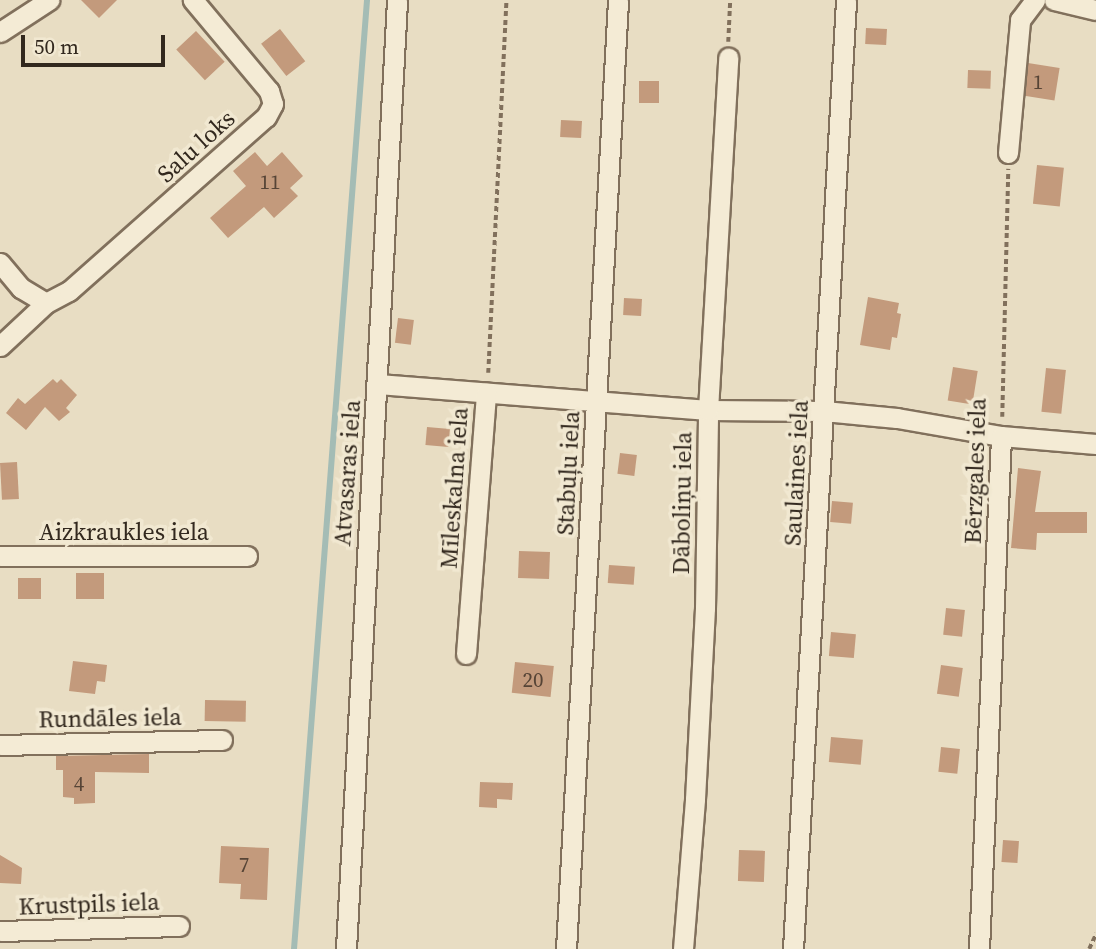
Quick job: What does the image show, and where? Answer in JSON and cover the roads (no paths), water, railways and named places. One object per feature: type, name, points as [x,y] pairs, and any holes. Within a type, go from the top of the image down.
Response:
[{"type":"street","points":[[0,32],[49,0]]},
{"type":"street","name":"Salu loks","points":[[0,346],[46,303],[69,291],[266,117],[273,104],[269,91],[193,0]]},
{"type":"street","name":"Atvasaras iela","points":[[346,949],[397,0]]},
{"type":"street","name":"Stabuļu iela","points":[[566,949],[618,0]]},
{"type":"street","name":"Saulaines iela","points":[[793,949],[846,0]]},
{"type":"street","points":[[1008,153],[1020,20],[1035,0]]},
{"type":"street","points":[[1054,0],[1096,10]]},
{"type":"street","name":"Dāboliņu iela","points":[[683,949],[695,799],[705,608],[708,410],[728,58]]},
{"type":"street","points":[[0,263],[21,288],[46,303]]},
{"type":"street","name":"Mīleskalna iela","points":[[378,384],[486,393],[466,654]]},
{"type":"street","points":[[486,393],[708,410],[824,411],[897,418],[1001,436],[1096,444]]},
{"type":"street","name":"Bērzgales iela","points":[[979,949],[1001,436]]},
{"type":"street","name":"Aizkraukles iela","points":[[0,556],[247,556]]},
{"type":"street","name":"Rundāles iela","points":[[0,745],[222,740]]},
{"type":"street","name":"Krustpils iela","points":[[0,931],[178,926]]},
{"type":"waterway","points":[[294,949],[367,0]]}]
